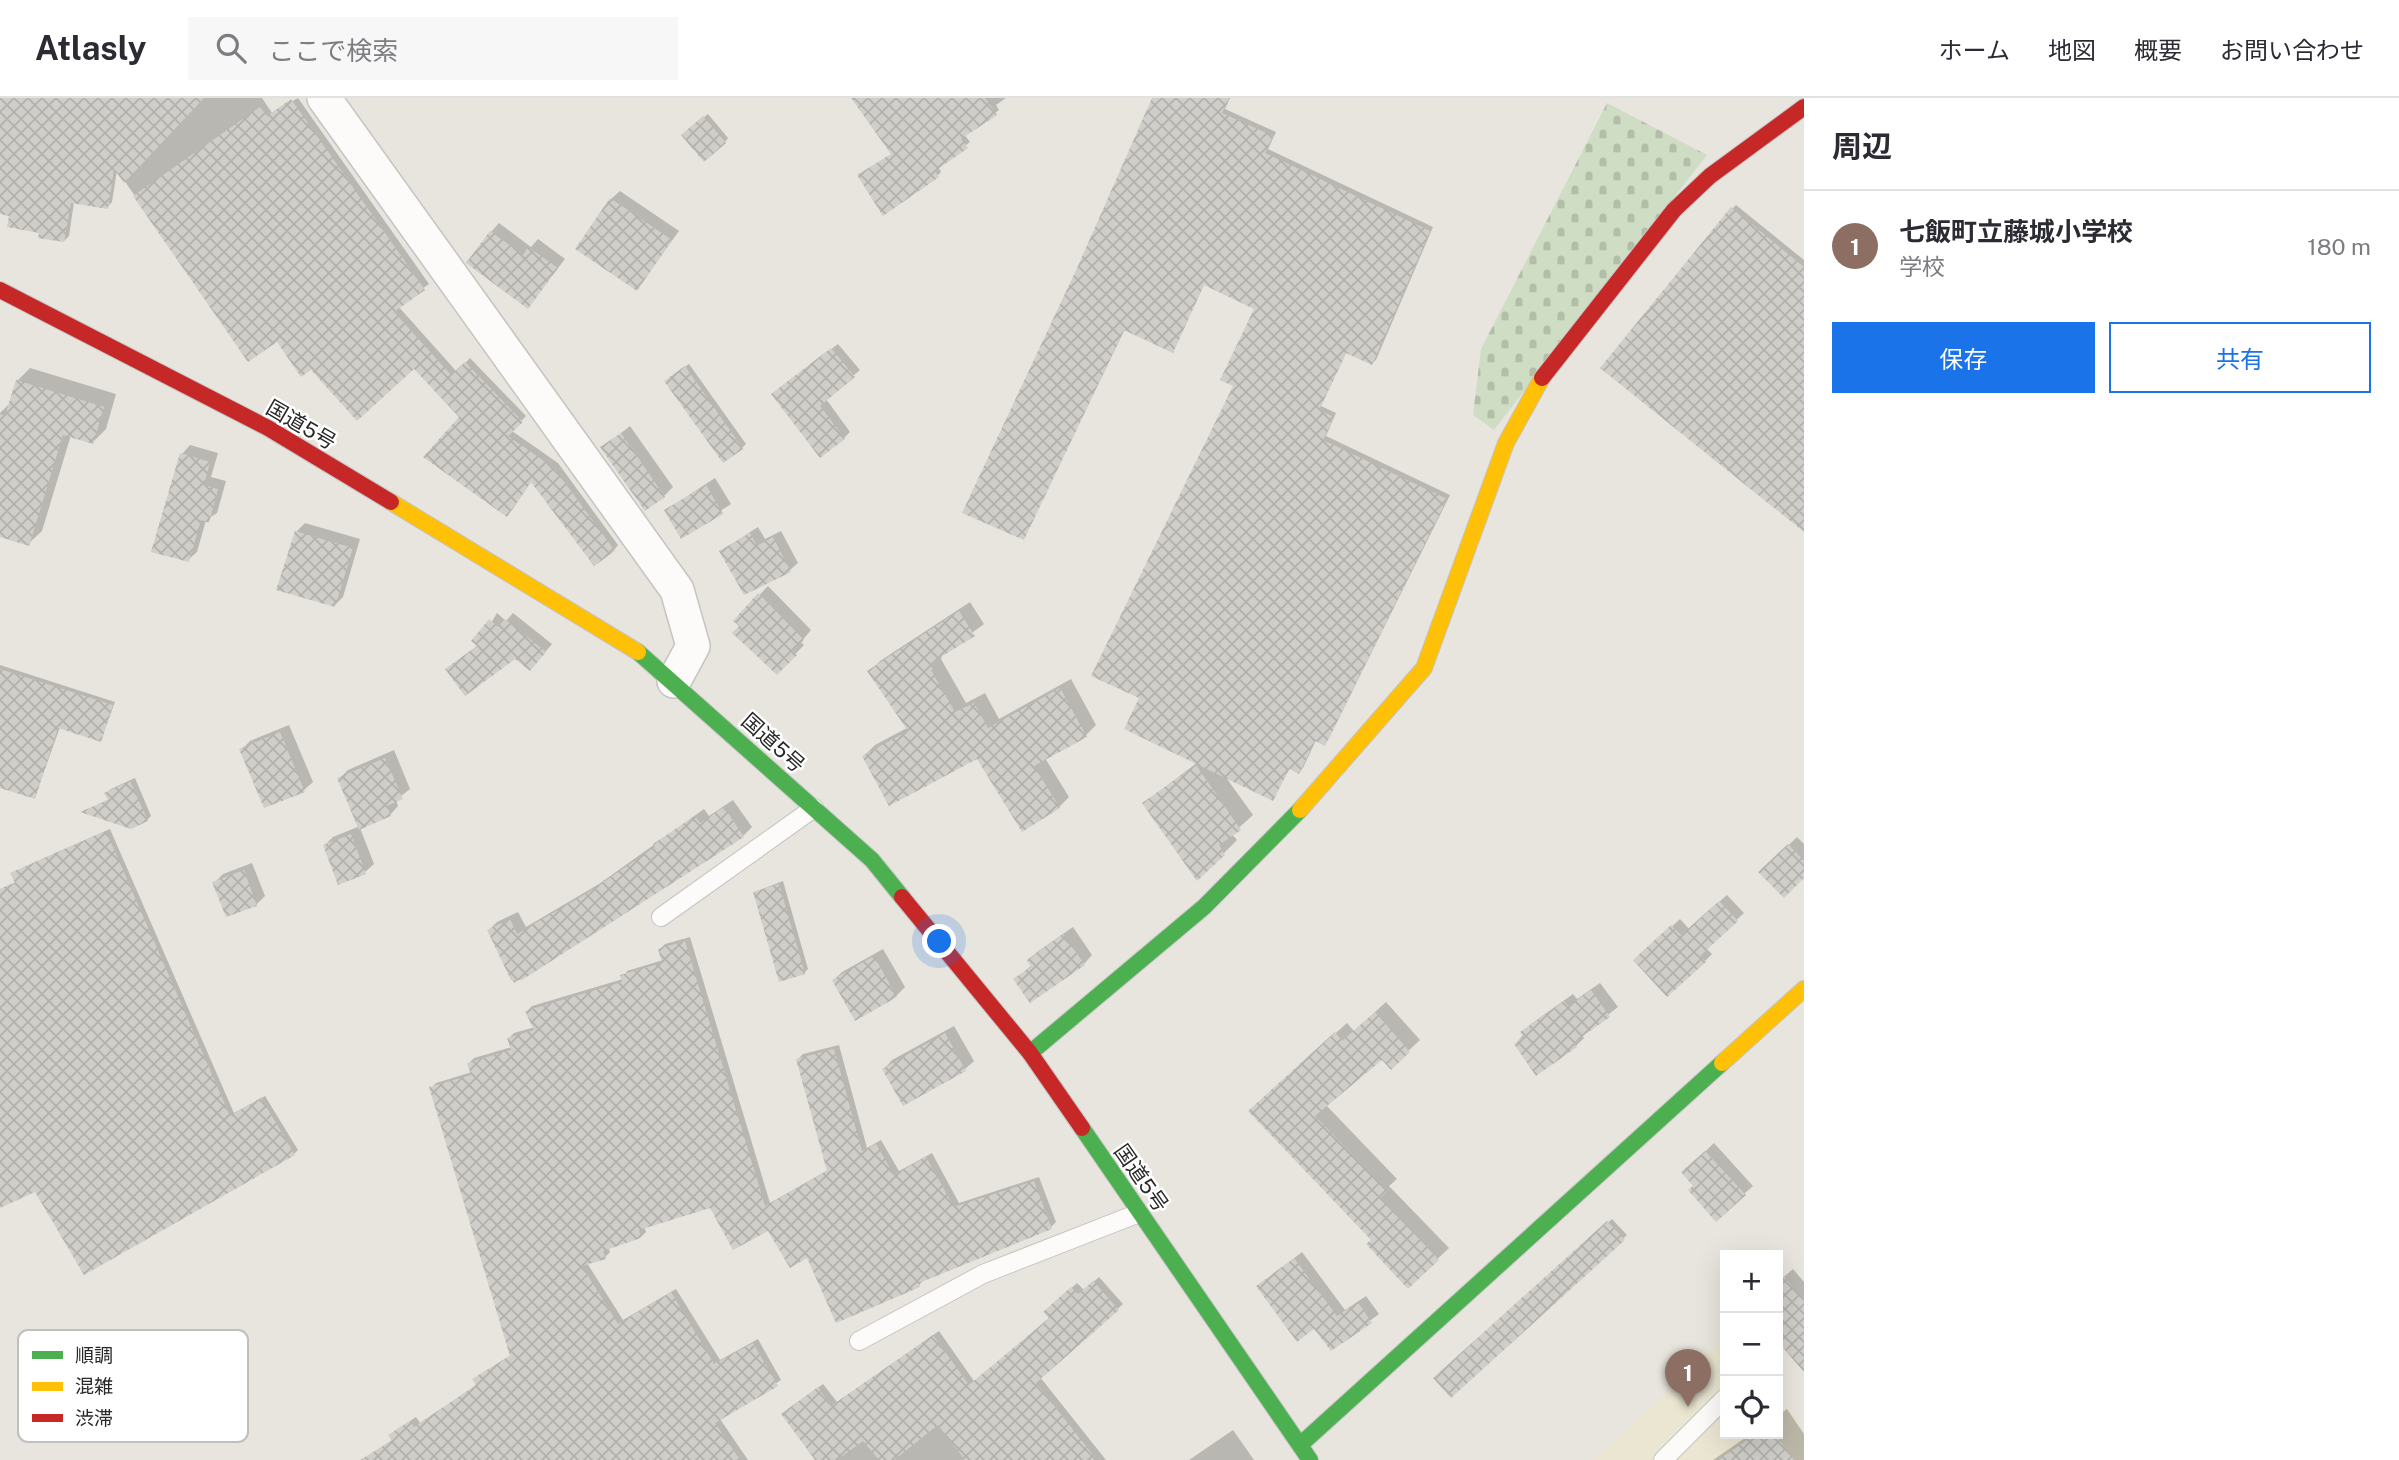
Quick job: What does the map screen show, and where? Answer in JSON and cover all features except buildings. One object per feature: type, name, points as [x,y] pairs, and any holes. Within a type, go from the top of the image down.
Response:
[{"type":"main road","points":[[1030,1054],[1205,907],[1318,792],[1424,668],[1506,443],[1541,380],[1674,210],[1710,176],[1804,107]]},
{"type":"main road","name":"国道5号","points":[[0,290],[268,428],[627,643],[674,681],[872,860],[1030,1054],[1310,1460]]},
{"type":"main road","points":[[1300,1445],[1804,989]]},
{"type":"street","points":[[324,98],[677,590],[693,646],[674,681]]},
{"type":"lane","points":[[661,918],[814,808]]},
{"type":"lane","points":[[859,1341],[983,1274],[1139,1213]]},
{"type":"lane","points":[[1663,1460],[1720,1403]]},
{"type":"shaded area","points":[[1720,1343],[1720,1439],[1783,1439],[1783,1404],[1794,1415],[1801,1434],[1804,1433],[1804,1460],[1593,1460]]},
{"type":"green space","points":[[1607,103],[1707,155],[1494,430],[1473,415],[1481,349]]},
{"type":"traffic: fast","points":[[638,652],[872,860],[902,897]]},
{"type":"traffic: fast","points":[[1030,1053],[1204,907],[1300,810]]},
{"type":"traffic: fast","points":[[1300,1445],[1722,1063]]},
{"type":"traffic: fast","points":[[1082,1128],[1310,1460]]},
{"type":"traffic: slow","points":[[1300,810],[1424,668],[1506,443],[1542,378]]},
{"type":"traffic: slow","points":[[391,502],[638,652]]},
{"type":"traffic: slow","points":[[1722,1063],[1804,989]]},
{"type":"traffic: jam","points":[[1542,378],[1674,210],[1710,176],[1804,107]]},
{"type":"traffic: jam","points":[[0,290],[268,428],[391,502]]},
{"type":"traffic: jam","points":[[902,897],[1030,1053],[1082,1128]]},
{"type":"place","name":"七飯町立藤城小学校","points":[[1688,1407]]}]
